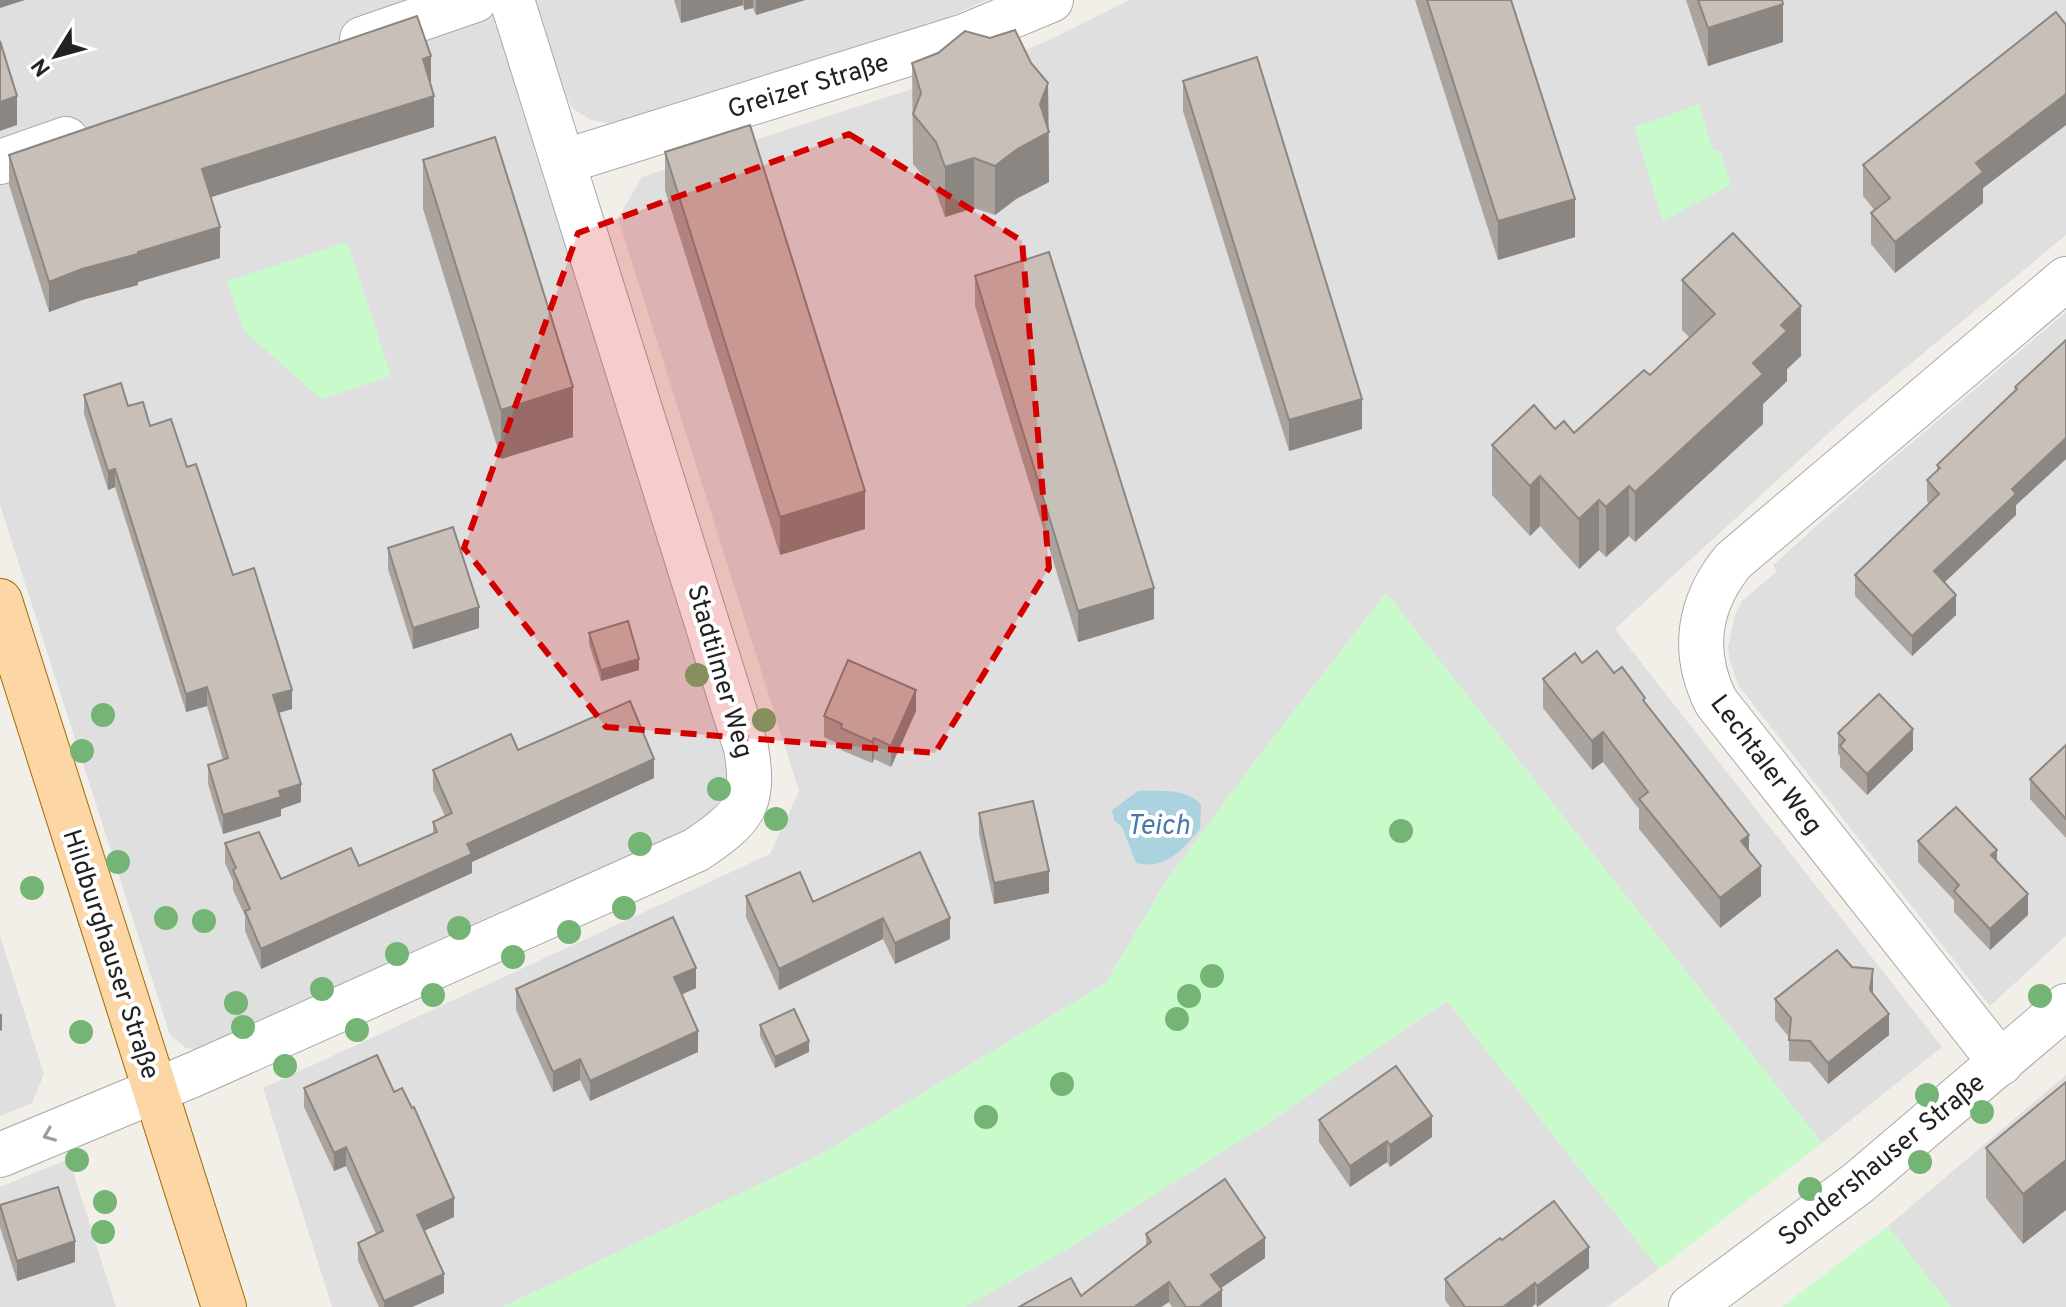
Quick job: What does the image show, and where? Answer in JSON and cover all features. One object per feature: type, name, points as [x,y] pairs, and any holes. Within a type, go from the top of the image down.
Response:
[{"type":"main road","name":"Hildburghauser Straße","points":[[0,601],[224,1307]]},
{"type":"street","points":[[327,51],[475,0]]},
{"type":"street","name":"Stadtilmer Weg","points":[[156,1091],[696,850],[728,828],[749,801],[746,748],[512,0]]},
{"type":"street","name":"Greizer Straße","points":[[563,162],[965,36],[1051,0]]},
{"type":"street","points":[[0,162],[104,126]]},
{"type":"street","name":"Lechtaler Weg","points":[[2001,1063],[1716,702],[1701,660],[1702,625],[1710,595],[1733,561],[2066,279]]},
{"type":"street","name":"Sondershauser Straße","points":[[1691,1307],[1846,1192],[2066,1006]]},
{"type":"street","points":[[0,1155],[156,1091]]},
{"type":"highlighted area","points":[[849,134],[1022,241],[1049,568],[935,753],[606,727],[464,548],[578,233]]},
{"type":"shaded area","points":[[0,0],[490,0],[726,747],[728,767],[722,796],[713,810],[689,831],[202,1050],[186,1048],[170,1035],[0,505]]},
{"type":"shaded area","points":[[533,0],[987,0],[944,19],[611,124],[591,120],[573,109],[561,86]]},
{"type":"shaded area","points":[[1129,0],[2066,0],[2066,235],[1845,418],[1615,629],[1942,1047],[1822,1143],[1386,593],[1166,881],[1106,983],[816,1157],[503,1307],[332,1307],[263,1088],[770,854],[799,791],[618,218],[642,177],[991,63],[1043,43]]},
{"type":"shaded area","points":[[2066,312],[2066,936],[1990,1006],[1738,685],[1728,647],[1735,615],[1742,601],[1777,571],[1773,565]]},
{"type":"shaded area","points":[[0,936],[44,1074],[32,1103],[0,1116]]},
{"type":"shaded area","points":[[1447,1001],[1659,1269],[1607,1307],[965,1307],[1076,1244],[1265,1125]]},
{"type":"shaded area","points":[[2066,1075],[2066,1307],[1951,1307],[1888,1226]]},
{"type":"shaded area","points":[[69,1159],[116,1307],[0,1307],[0,1187]]},
{"type":"green space","points":[[1699,104],[1712,148],[1721,152],[1731,185],[1663,221],[1634,127]]},
{"type":"green space","points":[[347,242],[391,376],[321,399],[244,331],[227,281]]},
{"type":"green space","points":[[1386,593],[1822,1143],[1659,1269],[1447,1001],[1265,1125],[1076,1244],[965,1307],[503,1307],[816,1157],[1106,983],[1166,881]]},
{"type":"green space","points":[[1888,1226],[1951,1307],[1782,1307]]},
{"type":"water","name":"Teich","points":[[1138,791],[1180,793],[1201,804],[1200,829],[1180,851],[1157,864],[1136,863],[1122,827],[1114,820],[1112,810]]},
{"type":"building","points":[[1427,0],[1511,0],[1575,199],[1498,221]]},
{"type":"building","points":[[1698,0],[1782,0],[1783,4],[1708,28]]},
{"type":"building","points":[[2056,12],[2066,25],[2066,94],[1976,163],[1983,172],[1895,242],[1871,213],[1890,198],[1863,165]]},
{"type":"building","points":[[417,16],[431,56],[423,59],[434,96],[202,169],[220,227],[49,282],[9,155]]},
{"type":"building","points":[[1015,30],[1031,63],[1048,83],[1040,104],[1049,132],[995,166],[974,158],[945,167],[936,142],[913,114],[921,93],[912,63],[938,53],[965,31],[990,38]]},
{"type":"building","points":[[0,41],[17,96],[0,102]]},
{"type":"building","points":[[1257,57],[1362,399],[1289,420],[1183,81]]},
{"type":"building","points":[[750,125],[865,491],[780,517],[665,152]]},
{"type":"building","points":[[495,137],[573,387],[501,410],[423,160]]},
{"type":"building","points":[[1733,233],[1801,306],[1781,325],[1787,331],[1753,363],[1763,374],[1635,492],[1629,486],[1606,507],[1599,500],[1579,519],[1540,476],[1530,486],[1492,445],[1534,405],[1555,429],[1564,421],[1574,433],[1644,370],[1650,375],[1715,314],[1682,280]]},
{"type":"building","points":[[1049,252],[1154,588],[1078,611],[975,276]]},
{"type":"building","points":[[2066,340],[2066,438],[2012,489],[2016,494],[1934,571],[1956,595],[1912,636],[1855,575],[1939,494],[1927,480],[1940,468],[1937,465]]},
{"type":"building","points":[[121,383],[128,406],[143,402],[150,426],[171,419],[187,467],[196,464],[233,575],[254,568],[292,690],[273,695],[301,784],[279,791],[281,797],[223,815],[208,765],[228,758],[207,687],[186,694],[115,469],[108,471],[84,395]]},
{"type":"building","points":[[453,527],[479,607],[413,628],[388,548]]},
{"type":"building","points":[[628,621],[639,659],[601,670],[589,633]]},
{"type":"building","points":[[1597,651],[1614,673],[1622,667],[1645,698],[1643,700],[1749,835],[1741,841],[1761,866],[1720,898],[1639,799],[1648,792],[1603,732],[1592,741],[1543,679],[1575,653],[1582,663]]},
{"type":"building","points":[[848,660],[916,690],[891,746],[874,738],[872,742],[841,728],[842,724],[824,716]]},
{"type":"building","points":[[1879,694],[1913,729],[1867,774],[1840,746],[1845,740],[1838,733]]},
{"type":"building","points":[[630,701],[654,759],[467,844],[472,854],[261,949],[245,911],[250,909],[225,843],[259,832],[281,879],[351,848],[359,866],[437,832],[433,822],[452,813],[433,770],[511,734],[518,750]]},
{"type":"building","points":[[2066,745],[2066,819],[2030,779]]},
{"type":"building","points":[[1033,801],[1049,871],[994,883],[979,813]]},
{"type":"building","points":[[1956,807],[1997,850],[1991,855],[2028,894],[1990,929],[1954,891],[1959,885],[1918,841]]},
{"type":"building","points":[[920,852],[950,918],[895,943],[883,918],[779,969],[746,896],[800,872],[813,902]]},
{"type":"building","points":[[673,917],[696,968],[674,977],[698,1031],[590,1081],[580,1059],[553,1072],[516,989]]},
{"type":"building","points":[[1837,950],[1852,967],[1873,969],[1870,990],[1889,1014],[1828,1063],[1810,1041],[1789,1040],[1791,1018],[1775,999]]},
{"type":"building","points":[[794,1009],[809,1041],[775,1057],[760,1025]]},
{"type":"building","points":[[377,1055],[394,1092],[402,1088],[414,1107],[454,1198],[417,1215],[444,1274],[384,1301],[358,1243],[383,1231],[346,1147],[334,1153],[304,1088]]},
{"type":"building","points":[[1396,1066],[1432,1116],[1390,1145],[1387,1141],[1350,1166],[1319,1120]]},
{"type":"building","points":[[2066,1082],[2066,1160],[2023,1194],[1986,1148]]},
{"type":"building","points":[[1225,1179],[1265,1238],[1211,1275],[1222,1290],[1199,1307],[1186,1307],[1169,1282],[1134,1307],[1019,1307],[1071,1278],[1081,1296],[1151,1242],[1146,1234]]},
{"type":"building","points":[[58,1187],[75,1241],[17,1261],[0,1205]]},
{"type":"building","points":[[1554,1201],[1589,1247],[1503,1307],[1465,1307],[1445,1279]]}]
